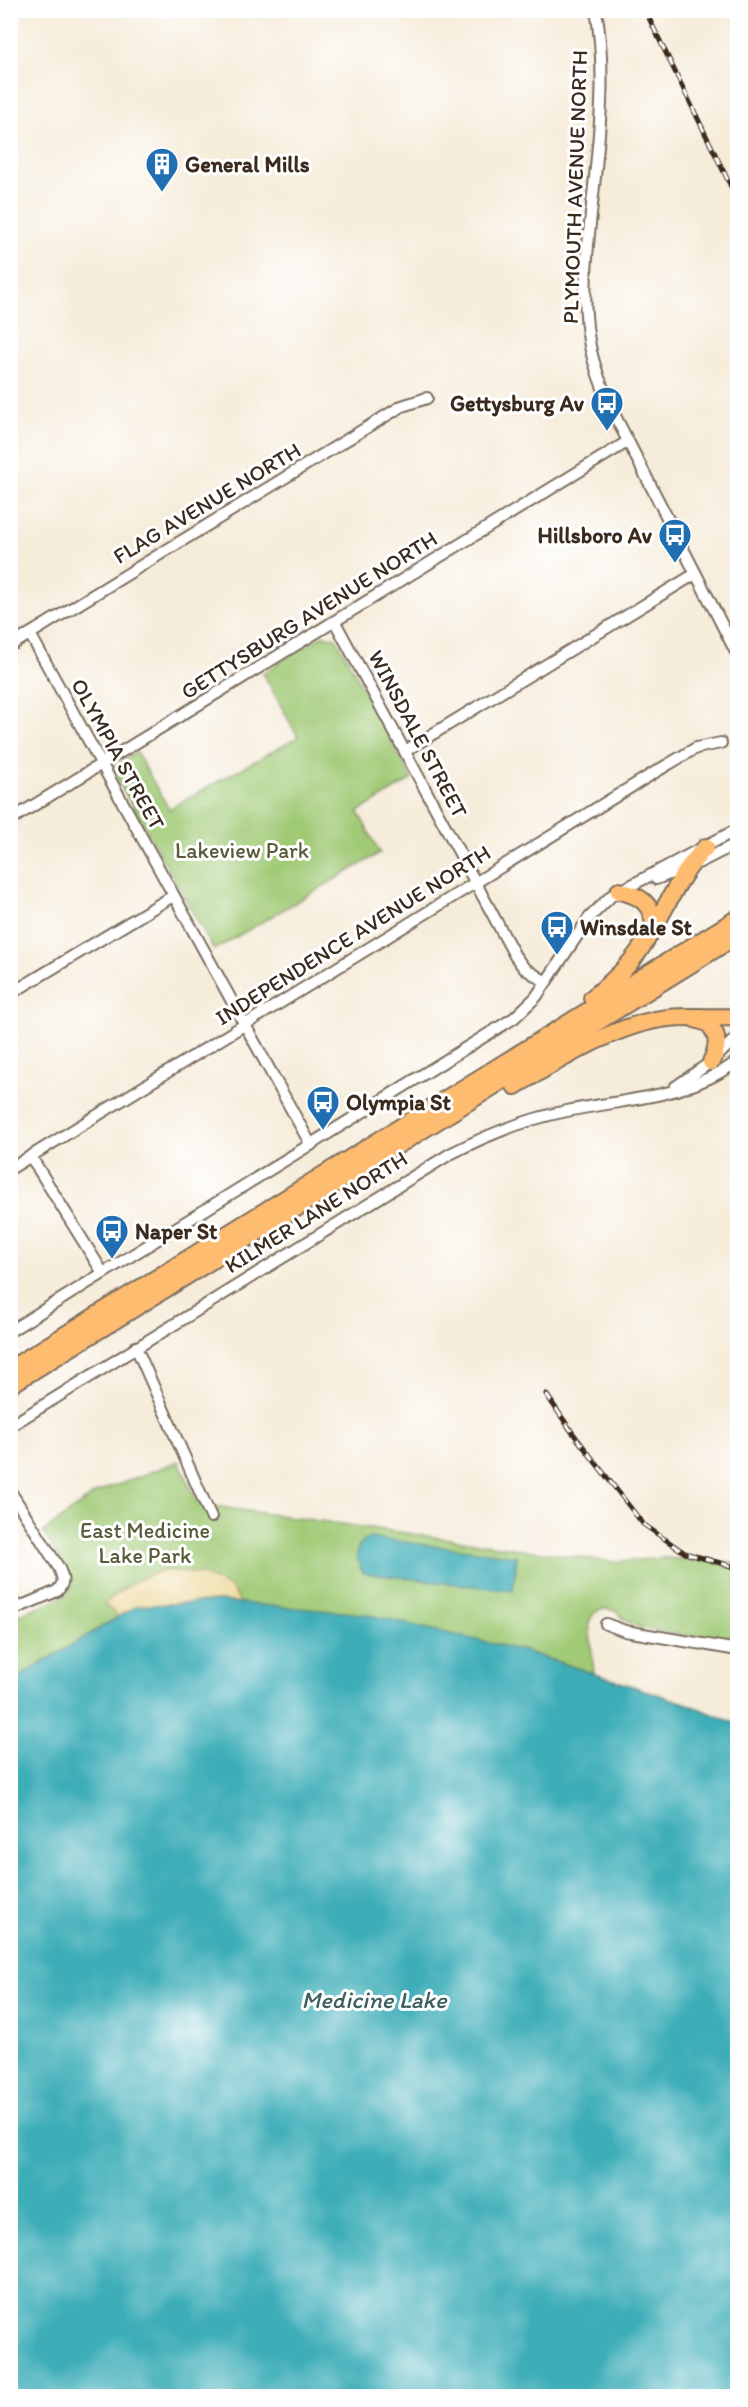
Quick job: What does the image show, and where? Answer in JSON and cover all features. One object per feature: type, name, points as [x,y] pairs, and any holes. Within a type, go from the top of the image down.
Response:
[{"type":"highway","points":[[470,1084],[611,982],[638,953],[688,867],[706,847]]},
{"type":"highway","points":[[619,891],[633,894],[646,904],[653,916],[654,927]]},
{"type":"highway","points":[[10,1369],[738,918]]},
{"type":"highway","points":[[10,1385],[738,935]]},
{"type":"highway","points":[[394,1148],[619,1032],[650,1022],[688,1017],[738,1017]]},
{"type":"highway","points":[[688,1017],[702,1020],[713,1028],[718,1044],[711,1062]]},
{"type":"street","name":"PLYMOUTH AVENUE NORTH","points":[[596,10],[602,57],[602,92],[587,262],[585,307],[588,334],[599,378],[627,442],[738,656]]},
{"type":"street","name":"FLAG AVENUE NORTH","points":[[10,646],[402,406],[427,398]]},
{"type":"street","name":"GETTYSBURG AVENUE NORTH","points":[[10,820],[627,442]]},
{"type":"street","points":[[405,751],[695,574]]},
{"type":"street","name":"WINSDALE STREET","points":[[335,622],[515,956],[524,968],[546,982]]},
{"type":"street","name":"OLYMPIA STREET","points":[[30,634],[311,1144]]},
{"type":"street","name":"INDEPENDENCE AVENUE NORTH","points":[[10,1169],[657,771],[696,748],[721,743]]},
{"type":"street","points":[[10,1331],[514,1018],[536,997],[588,918],[619,891],[738,829]]},
{"type":"street","points":[[619,891],[688,867],[738,843]]},
{"type":"street","points":[[10,994],[173,896]]},
{"type":"street","name":"KILMER LANE NORTH","points":[[668,1092],[711,1062],[738,1036]]},
{"type":"street","name":"KILMER LANE NORTH","points":[[10,1426],[426,1167],[465,1146],[501,1131],[564,1111],[668,1092],[699,1083],[738,1061]]},
{"type":"street","points":[[31,1157],[103,1274]]},
{"type":"street","points":[[136,1347],[211,1517]]},
{"type":"street","points":[[10,1491],[59,1568],[63,1579],[62,1586],[57,1591],[10,1611]]},
{"type":"street","points":[[606,1624],[625,1631],[738,1650]]},
{"type":"green space","name":"Lakeview Park","points":[[323,635],[336,638],[412,779],[358,812],[380,853],[214,950],[115,775],[115,765],[136,752],[169,809],[298,737],[263,673]]},
{"type":"green space","name":"East Medicine Lake Park","points":[[179,1461],[198,1504],[612,1562],[663,1558],[737,1563],[737,1644],[641,1628],[625,1621],[618,1612],[606,1608],[594,1613],[589,1622],[594,1674],[524,1651],[136,1606],[11,1682],[11,1618],[66,1595],[71,1586],[70,1576],[43,1532],[96,1493]]},
{"type":"sand","points":[[167,1570],[203,1575],[230,1587],[241,1603],[218,1601],[136,1606],[118,1617],[104,1604],[133,1582]]},
{"type":"water","points":[[370,1538],[517,1556],[513,1591],[364,1573],[358,1563],[357,1552],[360,1544]]},
{"type":"water","name":"Medicine Lake","points":[[218,1601],[365,1614],[524,1651],[688,1704],[737,1724],[737,2396],[11,2396],[11,1682],[136,1606]]},
{"type":"railway","points":[[645,10],[738,201]]},
{"type":"railway","points":[[546,1394],[572,1432],[643,1524],[685,1553],[738,1568]]},
{"type":"place","name":"General Mills","points":[[162,193]]},
{"type":"place","name":"Gettysburg Av","points":[[607,432]]},
{"type":"place","name":"Hillsboro Av","points":[[675,564]]},
{"type":"place","name":"Winsdale St","points":[[557,956]]},
{"type":"place","name":"Olympia St","points":[[323,1131]]},
{"type":"place","name":"Naper St","points":[[112,1260]]}]
